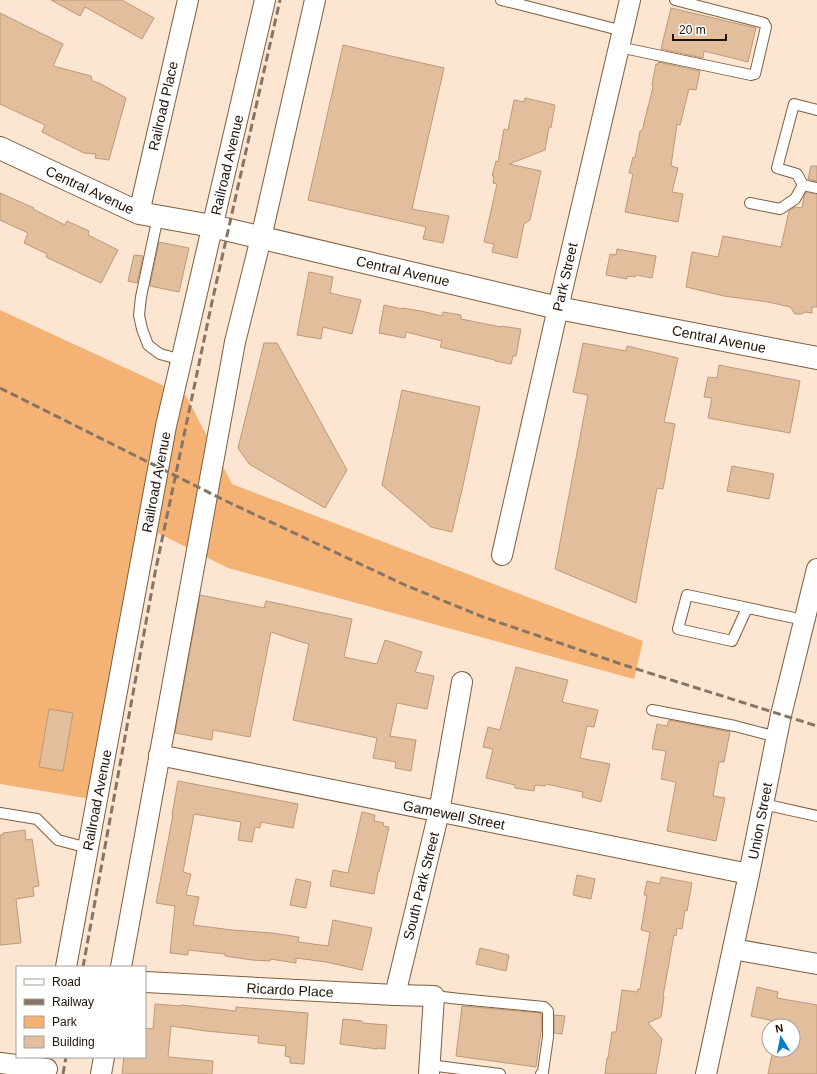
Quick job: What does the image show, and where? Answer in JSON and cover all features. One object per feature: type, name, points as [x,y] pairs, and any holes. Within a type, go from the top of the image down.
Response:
[{"type":"street","name":"Railroad Avenue","points":[[66,966],[166,426],[265,0]]},
{"type":"street","points":[[121,966],[235,342],[261,238],[316,0]]},
{"type":"street","name":"Park Street","points":[[502,555],[630,0]]},
{"type":"street","name":"Railroad Place","points":[[148,215],[183,2]]},
{"type":"street","name":"Central Avenue","points":[[0,148],[148,215],[212,226],[558,308],[817,358]]},
{"type":"street","name":"Union Street","points":[[706,1074],[777,737],[810,608],[817,569]]},
{"type":"street","name":"South Park Street","points":[[395,995],[439,812],[462,682]]},
{"type":"street","name":"Gamewell Street","points":[[159,755],[749,874]]},
{"type":"street","points":[[733,948],[817,964]]},
{"type":"street","name":"Ricardo Place","points":[[146,982],[434,996]]},
{"type":"street","points":[[429,1070],[434,996]]},
{"type":"street","points":[[101,1074],[104,1058]]},
{"type":"street","points":[[0,1063],[48,1067]]},
{"type":"lane","points":[[501,0],[518,2],[621,39],[751,75],[754,74],[766,27],[764,22],[675,0]]},
{"type":"lane","points":[[803,186],[797,174],[777,168],[794,104],[817,110]]},
{"type":"lane","points":[[803,186],[817,188]]},
{"type":"lane","points":[[750,203],[780,209],[795,199],[803,186]]},
{"type":"lane","points":[[148,215],[139,315],[142,329],[148,345],[160,354],[182,360]]},
{"type":"lane","points":[[747,608],[732,641],[678,629],[687,595],[747,608],[810,608]]},
{"type":"lane","points":[[652,710],[735,726],[777,737]]},
{"type":"lane","points":[[764,804],[817,816]]},
{"type":"lane","points":[[0,813],[37,819],[58,840],[88,848]]},
{"type":"lane","points":[[434,996],[544,1007],[548,1011],[548,1037],[543,1072],[540,1074]]},
{"type":"lane","points":[[429,1070],[500,1074]]},
{"type":"green space","points":[[0,310],[186,396],[232,484],[643,641],[634,679],[228,568],[158,533],[103,801],[0,784]]},
{"type":"building","points":[[51,0],[122,0],[154,18],[142,39],[85,7],[80,16]]},
{"type":"building","points":[[671,8],[756,28],[748,62],[704,51],[703,58],[661,49]]},
{"type":"building","points":[[0,13],[63,44],[53,66],[91,76],[92,81],[99,83],[126,98],[109,160],[95,158],[96,154],[84,153],[42,132],[45,125],[0,104]]},
{"type":"building","points":[[343,45],[444,68],[412,209],[449,216],[443,243],[423,239],[426,227],[308,200]]},
{"type":"building","points":[[658,62],[700,71],[696,90],[689,89],[680,125],[677,124],[671,166],[678,168],[672,192],[683,194],[678,222],[625,212],[633,174],[629,173],[633,157],[635,158],[640,131],[642,131],[653,87],[652,84],[656,64],[658,65]]},
{"type":"building","points":[[525,98],[555,105],[545,150],[509,164],[541,171],[530,220],[524,224],[517,258],[492,252],[494,244],[484,242],[497,184],[493,183],[494,176],[492,176],[496,161],[498,162],[504,129],[508,130],[514,100],[524,102]]},
{"type":"building","points":[[811,166],[817,166],[817,181],[808,179]]},
{"type":"building","points":[[806,192],[817,194],[817,307],[812,307],[812,313],[805,312],[795,314],[790,307],[768,302],[724,296],[686,287],[692,252],[718,257],[723,236],[781,247],[789,211],[795,207],[802,208]]},
{"type":"building","points":[[0,193],[34,208],[33,209],[65,225],[67,221],[89,231],[88,235],[118,250],[101,283],[46,257],[47,254],[24,243],[28,233],[0,220]]},
{"type":"building","points":[[159,242],[189,248],[179,292],[150,286]]},
{"type":"building","points":[[617,249],[656,256],[652,278],[636,275],[635,277],[627,276],[627,279],[606,275],[610,254],[616,255]]},
{"type":"building","points":[[134,255],[143,256],[137,283],[128,281]]},
{"type":"building","points":[[309,272],[333,277],[330,293],[361,300],[352,334],[323,327],[321,339],[297,335]]},
{"type":"building","points":[[384,305],[442,316],[443,312],[461,315],[461,319],[501,327],[521,329],[516,356],[513,356],[511,364],[440,347],[442,341],[406,332],[405,338],[379,333]]},
{"type":"building","points":[[264,343],[277,343],[347,470],[325,508],[249,464],[238,448]]},
{"type":"building","points":[[583,343],[626,351],[627,346],[678,358],[664,422],[675,424],[663,489],[657,488],[636,603],[555,569],[588,395],[573,392]]},
{"type":"building","points":[[719,365],[800,381],[790,433],[708,418],[712,398],[704,397],[708,377],[717,378]]},
{"type":"building","points":[[402,390],[480,407],[452,532],[431,527],[382,485]]},
{"type":"building","points":[[732,466],[774,474],[769,499],[727,491]]},
{"type":"building","points":[[200,595],[264,608],[266,601],[352,619],[344,657],[377,664],[385,640],[422,652],[415,672],[434,676],[427,709],[397,703],[390,736],[416,740],[411,771],[395,768],[396,762],[373,758],[377,738],[293,720],[309,644],[271,632],[250,737],[213,730],[212,740],[175,733]]},
{"type":"building","points":[[516,667],[568,680],[562,702],[598,710],[594,727],[587,726],[580,758],[610,764],[601,802],[582,797],[583,792],[546,784],[545,786],[535,785],[534,791],[515,788],[515,785],[486,778],[493,749],[483,747],[488,727],[500,730]]},
{"type":"building","points":[[49,709],[73,713],[63,771],[39,767]]},
{"type":"building","points":[[669,720],[730,732],[724,762],[719,762],[713,796],[725,798],[716,841],[667,831],[676,782],[661,779],[666,751],[652,749],[657,724],[667,726]]},
{"type":"building","points":[[178,781],[298,804],[293,828],[261,822],[260,828],[255,827],[252,842],[238,840],[241,822],[194,814],[183,872],[191,874],[186,895],[199,897],[193,925],[299,937],[298,942],[328,946],[333,920],[372,928],[362,970],[326,962],[296,958],[296,963],[270,959],[270,961],[252,960],[225,956],[225,954],[188,950],[188,955],[170,953],[175,906],[156,903]]},
{"type":"building","points":[[362,812],[375,815],[374,821],[384,823],[383,826],[389,827],[374,894],[330,886],[333,870],[348,873]]},
{"type":"building","points":[[25,830],[26,840],[32,839],[39,886],[33,887],[34,896],[16,899],[21,943],[0,945],[0,835],[3,835],[3,833]]},
{"type":"building","points":[[577,875],[595,879],[591,899],[573,895]]},
{"type":"building","points":[[661,877],[692,883],[682,929],[677,928],[676,936],[674,935],[663,996],[661,1017],[648,1023],[662,1039],[656,1074],[605,1074],[612,1032],[616,1032],[622,990],[637,992],[638,989],[640,989],[650,932],[641,930],[647,895],[644,895],[647,881],[660,884]]},
{"type":"building","points":[[296,879],[311,882],[306,908],[290,905]]},
{"type":"building","points":[[480,948],[509,955],[506,971],[476,964]]},
{"type":"building","points":[[757,987],[778,992],[777,998],[817,1005],[817,1074],[768,1074],[771,1058],[801,1058],[801,1018],[761,1018],[751,1016]]},
{"type":"building","points":[[155,1004],[181,1005],[236,1011],[236,1007],[308,1013],[304,1064],[290,1063],[290,1057],[285,1056],[286,1046],[258,1043],[259,1036],[171,1026],[168,1057],[213,1061],[212,1074],[122,1074],[124,1058],[146,1058],[146,1028],[153,1029]]},
{"type":"building","points":[[462,1006],[541,1013],[542,1031],[536,1067],[456,1056]]},
{"type":"building","points":[[554,1015],[565,1016],[562,1034],[554,1033]]},
{"type":"building","points":[[343,1019],[362,1021],[362,1023],[387,1025],[385,1049],[340,1044]]},
{"type":"railway","points":[[83,966],[155,573],[212,302],[280,0]]},
{"type":"railway","points":[[0,388],[226,501],[405,585],[483,617],[624,665],[817,726]]},
{"type":"railway","points":[[63,1074],[66,1058]]}]
